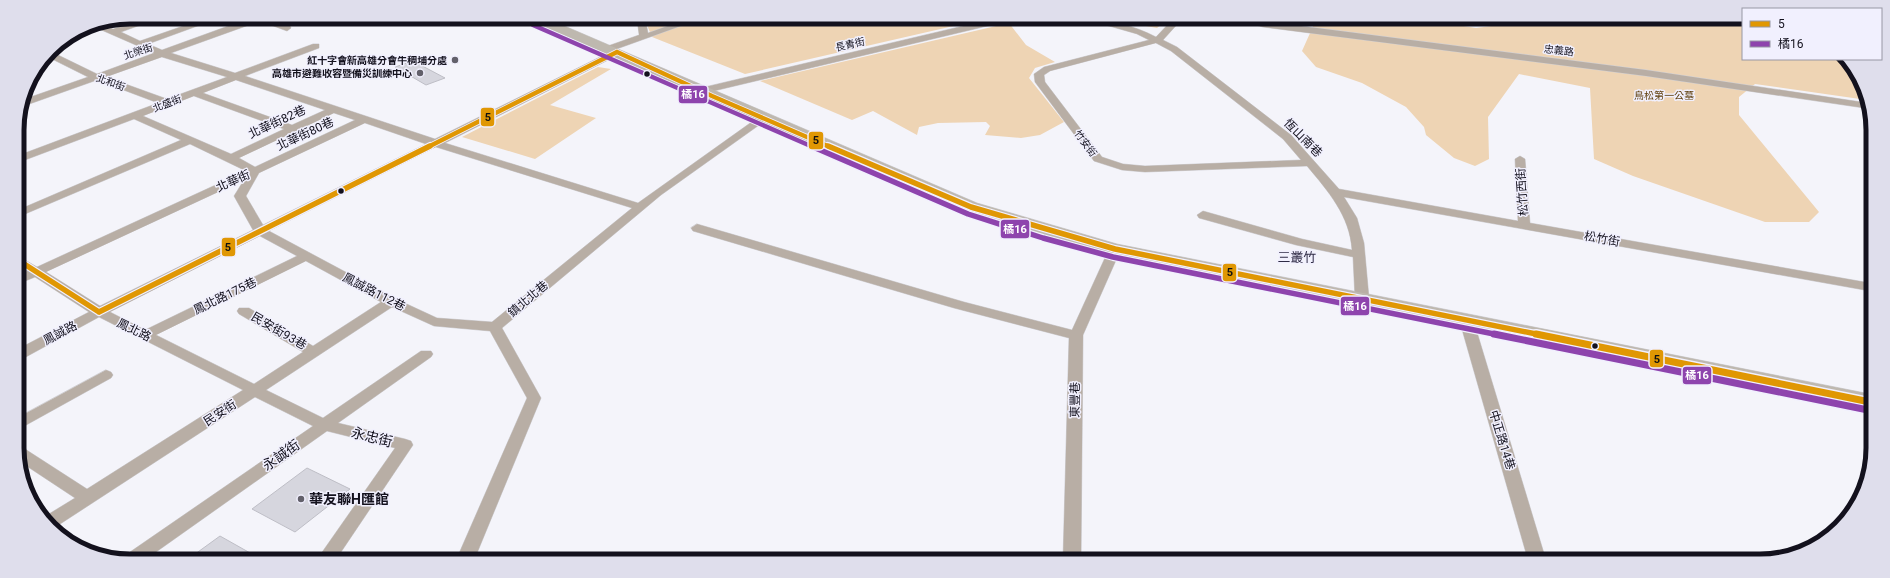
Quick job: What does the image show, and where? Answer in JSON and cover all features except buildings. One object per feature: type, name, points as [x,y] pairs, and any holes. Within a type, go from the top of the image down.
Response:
[{"type":"main road","points":[[550,24],[971,207],[1045,230],[1115,249],[1866,401]]},
{"type":"street","points":[[113,32],[138,24]]},
{"type":"street","points":[[139,44],[198,24]]},
{"type":"street","name":"北榮街","points":[[28,102],[94,76],[163,54],[243,24]]},
{"type":"street","points":[[276,24],[287,28]]},
{"type":"street","points":[[642,24],[644,36]]},
{"type":"street","name":"鳳誠路","points":[[24,352],[99,312],[435,143],[612,51],[644,36],[681,24]]},
{"type":"street","name":"長青街","points":[[701,90],[983,24]]},
{"type":"street","points":[[1109,24],[1140,32],[1158,40],[1173,24]]},
{"type":"street","name":"忠義路","points":[[1263,24],[1646,73],[1863,105]]},
{"type":"street","points":[[103,28],[163,54],[435,143],[640,207]]},
{"type":"street","name":"恆山南巷","points":[[1158,40],[1174,49],[1287,137],[1335,192],[1351,218],[1358,243],[1362,298]]},
{"type":"street","name":"竹安街","points":[[1158,40],[1047,68],[1039,74],[1040,82],[1098,159],[1122,167],[1145,169],[1310,163]]},
{"type":"street","name":"北盛街","points":[[24,157],[316,46]]},
{"type":"street","name":"北和街","points":[[55,57],[94,76],[167,103]]},
{"type":"street","points":[[195,93],[293,129]]},
{"type":"street","name":"北華街82巷","points":[[231,158],[334,109]]},
{"type":"street","name":"北華街","points":[[135,116],[231,158],[256,171]]},
{"type":"street","name":"鎮北北巷","points":[[495,327],[657,193],[764,118]]},
{"type":"street","name":"北華街80巷","points":[[256,171],[365,119]]},
{"type":"street","points":[[24,211],[190,140]]},
{"type":"street","name":"松竹西街","points":[[1520,160],[1524,225]]},
{"type":"street","points":[[256,171],[240,196],[260,231]]},
{"type":"street","name":"北華街","points":[[24,277],[256,171]]},
{"type":"street","name":"松竹街","points":[[1335,192],[1866,285]]},
{"type":"street","points":[[1203,215],[1300,242],[1359,255]]},
{"type":"street","points":[[697,228],[959,305],[1076,335]]},
{"type":"street","name":"鳳誠路112巷","points":[[260,231],[305,257],[391,302],[434,322],[495,327]]},
{"type":"street","name":"東豐巷","points":[[1072,554],[1076,335],[1115,249]]},
{"type":"street","name":"鳳北路175巷","points":[[145,335],[305,257]]},
{"type":"street","name":"鳳北路","points":[[24,263],[99,312],[324,425]]},
{"type":"street","name":"民安街","points":[[53,521],[391,302]]},
{"type":"street","name":"民安街93巷","points":[[244,311],[314,352]]},
{"type":"street","name":"中正路14巷","points":[[1466,319],[1536,554]]},
{"type":"street","points":[[468,554],[534,398],[495,327]]},
{"type":"street","name":"永誠街","points":[[140,554],[426,354]]},
{"type":"street","points":[[24,421],[106,375]]},
{"type":"street","name":"永忠街","points":[[324,425],[405,445],[330,554]]},
{"type":"street","points":[[24,456],[88,498]]},
{"type":"green space","points":[[647,24],[962,24],[745,74],[652,37]]},
{"type":"green space","points":[[1010,24],[1026,45],[1055,62],[1035,68],[1029,78],[1064,122],[1040,135],[1021,138],[985,135],[990,126],[986,122],[938,123],[919,127],[917,135],[873,111],[852,120],[760,81]]},
{"type":"green space","points":[[1135,24],[1162,24],[1157,28]]},
{"type":"green space","name":"鳥松第一公墓","points":[[1314,24],[1451,24],[1476,28],[1507,24],[1742,24],[1742,60],[1840,60],[1855,83],[1861,99],[1755,84],[1739,97],[1739,115],[1819,212],[1809,222],[1765,222],[1633,176],[1594,159],[1590,88],[1519,74],[1488,117],[1489,159],[1475,166],[1454,158],[1426,135],[1424,127],[1406,107],[1362,83],[1316,67],[1302,51]]},
{"type":"green space","points":[[598,67],[611,69],[550,105],[596,118],[535,159],[462,137]]},
{"type":"transit line","name":"橘16","points":[[533,25],[968,214],[1043,238],[1113,257],[1866,410]]},
{"type":"transit line","name":"5","points":[[617,52],[712,96],[971,207],[1115,249],[1866,401]]},
{"type":"transit line","name":"5","points":[[99,312],[617,52]]},
{"type":"transit line","name":"5","points":[[24,264],[99,312]]},
{"type":"place","name":"紅十字會新高雄分會牛稠埔分處","points":[[455,60]]},
{"type":"place","name":"高雄市避難收容暨備災訓練中心","points":[[420,73]]},
{"type":"place","name":"華友聯H匯館","points":[[301,499]]},
{"type":"district","name":"三叢竹","points":[[1297,257]]}]
